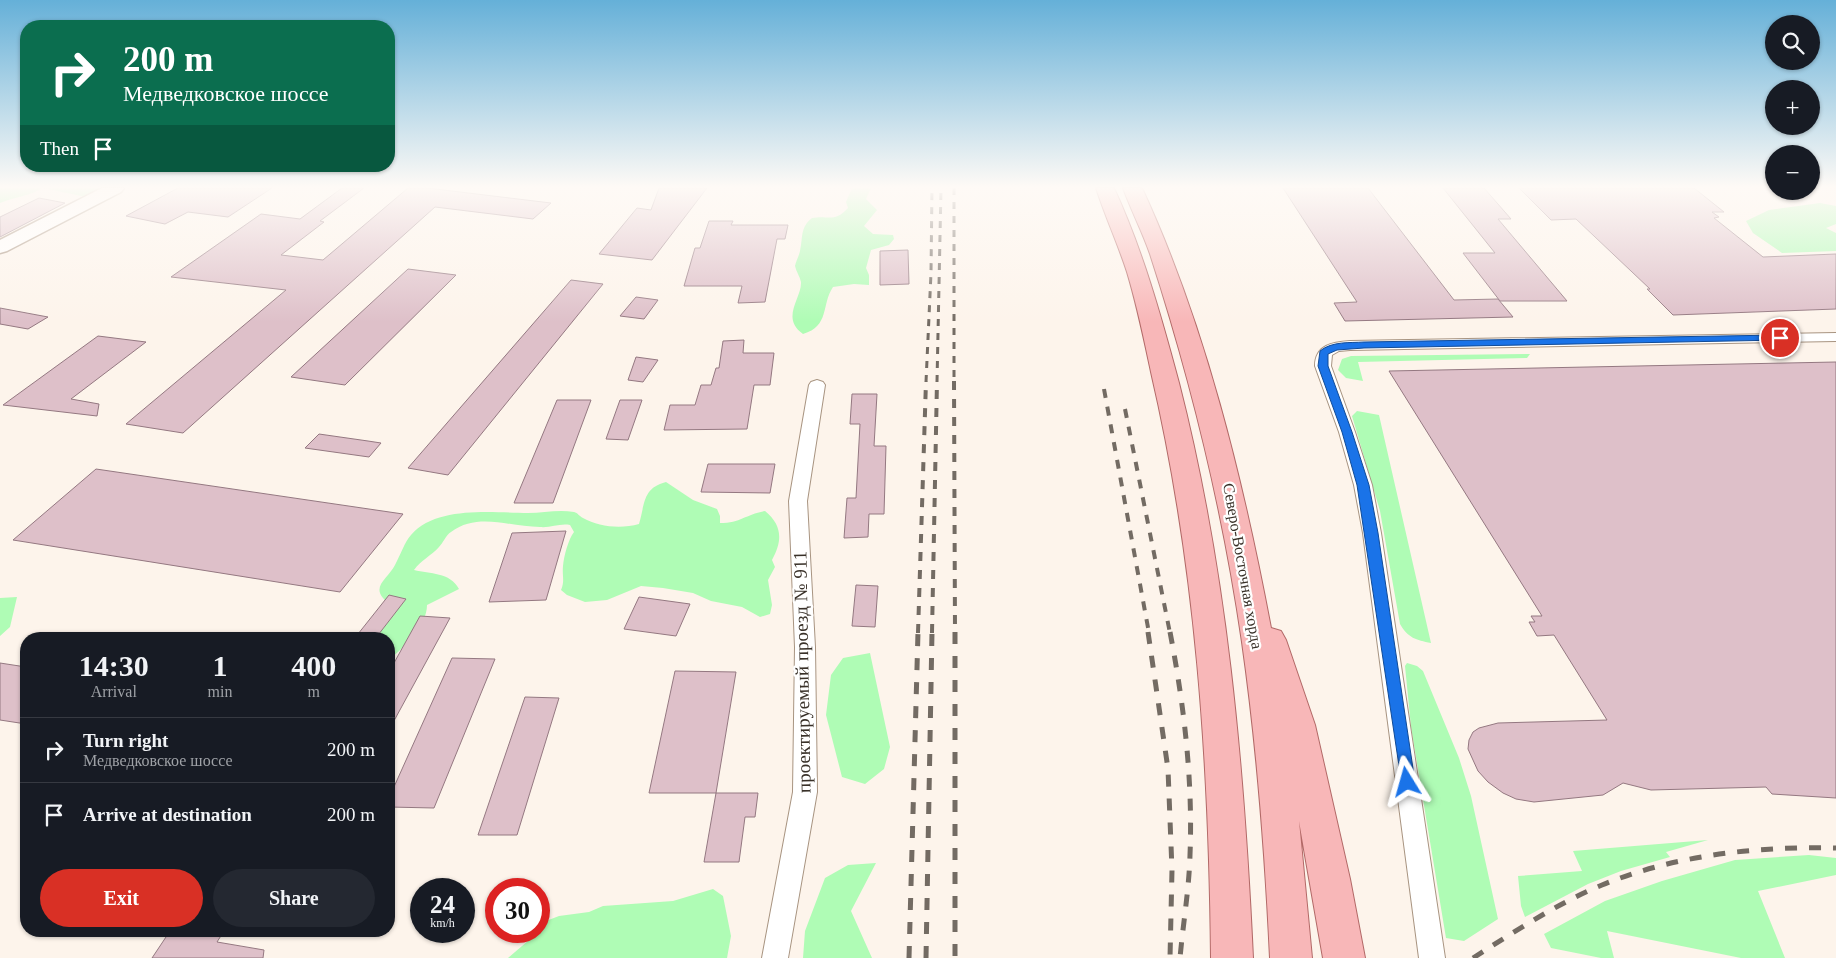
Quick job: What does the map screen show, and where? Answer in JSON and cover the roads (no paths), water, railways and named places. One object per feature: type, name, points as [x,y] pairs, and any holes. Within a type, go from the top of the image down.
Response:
[{"type":"main road","name":"Северо-Восточная хорда","points":[[1123,233],[1188,394],[1225,471],[1244,558],[1272,739],[1291,958]]},
{"type":"main road","name":"Северо-Восточная хорда","points":[[1151,233],[1155,241],[1188,394],[1188,471],[1202,556],[1223,738],[1232,958]]},
{"type":"main road","points":[[1244,558],[1298,725],[1330,879],[1344,958]]},
{"type":"street","points":[[0,247],[28,233]]},
{"type":"street","points":[[1432,958],[1363,485],[1347,432],[1323,366],[1323,354],[1328,349],[1336,347],[1364,345],[1836,337]]},
{"type":"street","name":"проектируемый проезд № 911","points":[[775,958],[805,792],[805,646],[798,501],[817,385]]},
{"type":"railway","points":[[926,382],[931,233]]},
{"type":"railway","points":[[937,382],[940,233]]},
{"type":"railway","points":[[954,233],[954,381]]},
{"type":"railway","points":[[918,633],[926,381]]},
{"type":"railway","points":[[932,633],[937,381]]},
{"type":"railway","points":[[954,381],[955,633]]},
{"type":"railway","points":[[1104,389],[1149,633]]},
{"type":"railway","points":[[1125,409],[1170,633]]},
{"type":"railway","points":[[909,958],[918,632]]},
{"type":"railway","points":[[926,958],[932,632]]},
{"type":"railway","points":[[1148,632],[1168,769],[1172,870],[1170,958]]},
{"type":"railway","points":[[1170,632],[1183,715],[1189,771],[1191,827],[1187,894],[1180,958]]},
{"type":"railway","points":[[955,633],[955,958]]},
{"type":"railway","points":[[1473,958],[1568,901],[1602,885],[1658,866],[1717,854],[1746,851],[1836,848]]}]
